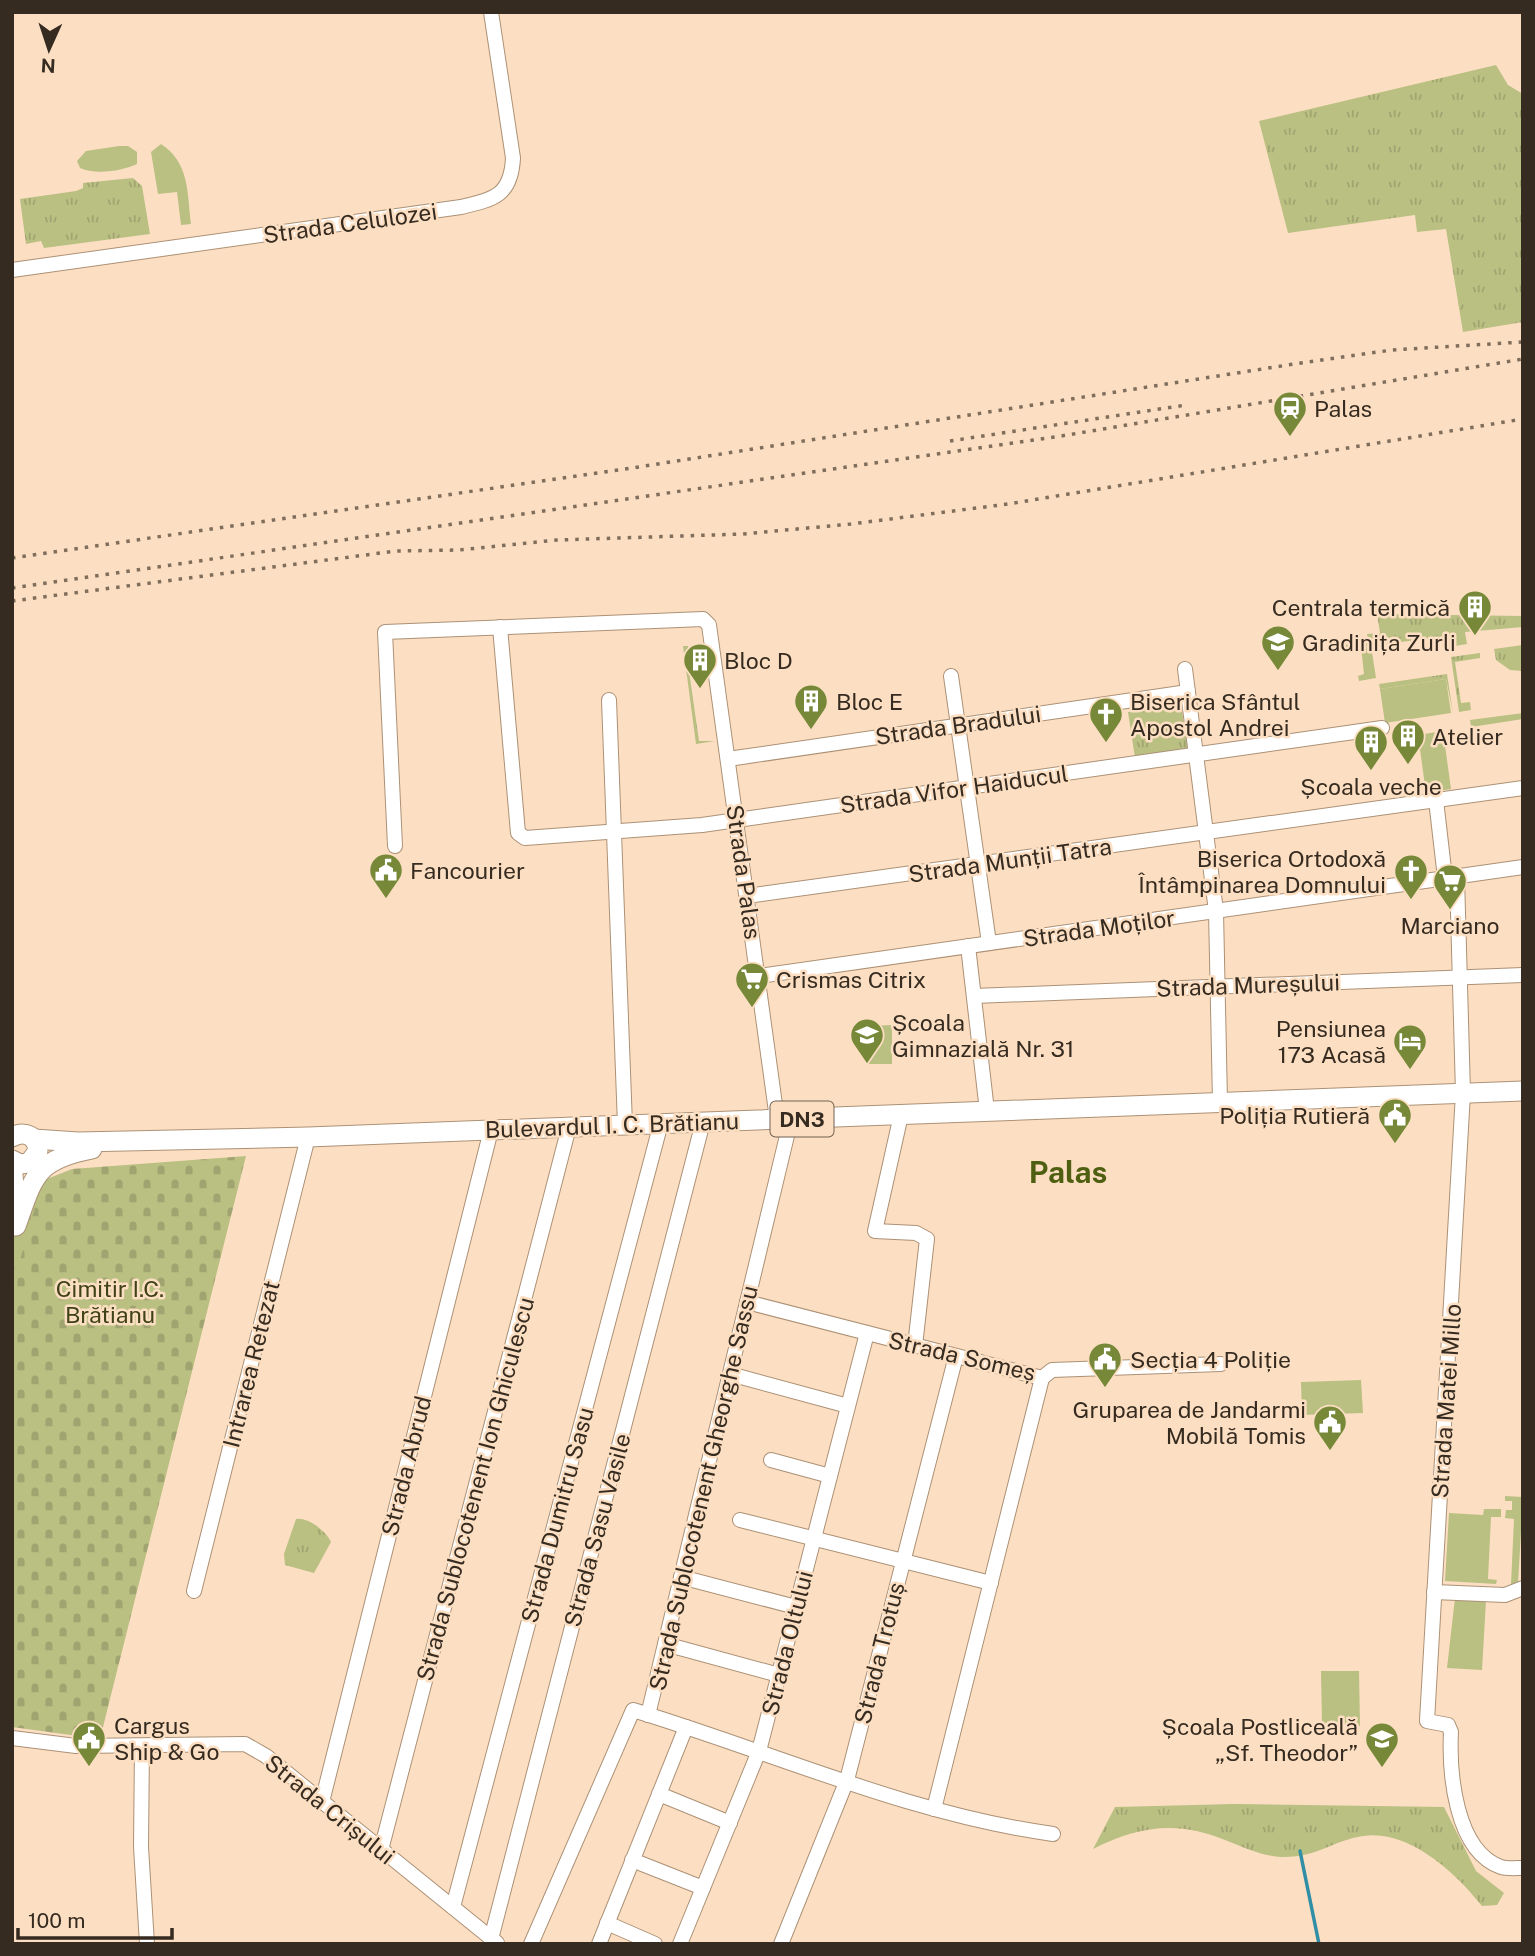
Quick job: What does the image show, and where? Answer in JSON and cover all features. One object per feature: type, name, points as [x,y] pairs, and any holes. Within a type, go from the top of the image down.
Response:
[{"type":"main road","name":"Bulevardul I. C. Brătianu","points":[[34,1151],[78,1142],[308,1137],[1523,1091]]},
{"type":"main road","name":"DN3","points":[[12,1137],[21,1133],[34,1151],[24,1164],[12,1162]]},
{"type":"main road","points":[[14,1233],[33,1182],[44,1166],[75,1153],[138,1141]]},
{"type":"main road","points":[[14,1233],[34,1151]]},
{"type":"main road","points":[[12,1162],[17,1193],[14,1233]]},
{"type":"main road","points":[[12,1189],[14,1233]]},
{"type":"street","name":"Strada Celulozei","points":[[12,270],[449,209],[484,201],[504,192],[512,174],[513,158],[491,12]]},
{"type":"street","name":"Strada Palas","points":[[500,627],[703,618],[709,625],[747,897],[784,1119]]},
{"type":"street","points":[[395,846],[385,632],[500,627]]},
{"type":"street","name":"Strada Vifor Haiducul","points":[[500,627],[518,833],[526,838],[737,821],[1382,728]]},
{"type":"street","points":[[1185,669],[1216,911],[1220,1102]]},
{"type":"street","points":[[951,676],[989,943]]},
{"type":"street","name":"Strada Bradului","points":[[728,759],[1188,692]]},
{"type":"street","points":[[609,700],[625,1125]]},
{"type":"street","name":"Strada Munții Tatra","points":[[747,897],[1523,788]]},
{"type":"street","name":"Strada Matei Millo","points":[[1436,800],[1451,878],[1460,977],[1463,1093],[1427,1721],[1448,1726],[1451,1732],[1454,1796],[1474,1845],[1485,1857],[1502,1868],[1523,1868]]},
{"type":"street","name":"Strada Moților","points":[[759,976],[1523,867]]},
{"type":"street","points":[[968,946],[987,1111]]},
{"type":"street","name":"Strada Mureșului","points":[[974,996],[1523,975]]},
{"type":"street","points":[[901,1115],[874,1231],[916,1233],[927,1239],[915,1346]]},
{"type":"street","name":"Strada Sublocotenent Gheorghe Sassu","points":[[531,1944],[633,1710],[649,1715],[747,1302],[784,1119]]},
{"type":"street","name":"Strada Sasu Vasile","points":[[494,1941],[703,1122]]},
{"type":"street","name":"Strada Dumitru Sasu","points":[[453,1907],[661,1123]]},
{"type":"street","name":"Strada Sublocotenent Ion Ghiculescu","points":[[381,1850],[569,1127]]},
{"type":"street","name":"Strada Abrud","points":[[322,1802],[491,1130]]},
{"type":"street","name":"Intrarea Retezat","points":[[194,1591],[308,1137]]},
{"type":"street","name":"Strada Someș","points":[[747,1302],[1042,1378],[1052,1370],[1221,1364]]},
{"type":"street","name":"Strada Oltului","points":[[680,1944],[759,1751],[867,1333]]},
{"type":"street","name":"Strada Trotuș","points":[[781,1944],[846,1780],[956,1356]]},
{"type":"street","points":[[730,1374],[848,1406]]},
{"type":"street","points":[[934,1809],[1042,1378]]},
{"type":"street","points":[[771,1460],[830,1476]]},
{"type":"street","points":[[740,1520],[991,1583]]},
{"type":"street","points":[[681,1577],[796,1607]]},
{"type":"street","points":[[1434,1592],[1505,1595],[1523,1588]]},
{"type":"street","points":[[665,1644],[779,1675]]},
{"type":"street","points":[[649,1715],[934,1809],[1008,1828],[1053,1834]]},
{"type":"street","points":[[599,1944],[687,1727]]},
{"type":"street","name":"Strada Crișului","points":[[12,1738],[76,1746],[245,1744],[266,1756],[494,1941]]},
{"type":"street","points":[[142,1746],[141,1847],[147,1944]]},
{"type":"street","points":[[659,1794],[730,1822]]},
{"type":"street","points":[[632,1860],[703,1888]]},
{"type":"street","points":[[607,1923],[655,1944]]},
{"type":"green space","points":[[1496,65],[1508,85],[1523,94],[1523,322],[1463,332],[1446,229],[1417,232],[1415,215],[1288,233],[1259,121]]},
{"type":"green space","points":[[161,144],[182,169],[191,224],[181,225],[177,192],[158,194],[151,152]]},
{"type":"green space","points":[[128,146],[137,152],[137,164],[109,171],[80,168],[77,161],[86,151]]},
{"type":"green space","points":[[133,178],[142,186],[150,234],[44,248],[41,241],[26,244],[20,199],[76,191],[83,188],[83,183]]},
{"type":"green space","points":[[1377,614],[1523,616],[1523,627],[1465,632],[1467,644],[1443,648],[1441,637],[1345,649],[1344,645],[1368,642],[1367,634],[1380,633]]},
{"type":"green space","points":[[1523,645],[1523,671],[1510,670],[1496,660],[1494,649]]},
{"type":"green space","points":[[683,646],[688,646],[690,659],[694,659],[694,663],[688,664],[699,741],[715,741],[696,744]]},
{"type":"green space","points":[[1371,646],[1376,678],[1359,681],[1358,676],[1364,674],[1361,647]]},
{"type":"green space","points":[[1480,653],[1480,658],[1455,662],[1461,703],[1470,702],[1471,710],[1459,712],[1451,657]]},
{"type":"green space","points":[[1447,674],[1453,713],[1446,679],[1380,689],[1379,684]]},
{"type":"green space","points":[[1446,679],[1451,713],[1385,723],[1380,689]]},
{"type":"green space","points":[[1181,704],[1188,750],[1135,758],[1128,712]]},
{"type":"green space","points":[[1523,713],[1523,719],[1471,727],[1470,720]]},
{"type":"green space","points":[[1443,731],[1451,789],[1426,793],[1418,735]]},
{"type":"green space","points":[[892,1025],[892,1064],[868,1064],[868,1026]]},
{"type":"green space","name":"Cimitir I.C. Brătianu","points":[[246,1156],[100,1739],[12,1727],[12,1289],[40,1189],[47,1179],[72,1169]]},
{"type":"green space","points":[[47,1179],[12,1289],[12,1180]]},
{"type":"green space","points":[[1361,1380],[1363,1413],[1302,1415],[1301,1382]]},
{"type":"green space","points":[[1505,1496],[1523,1497],[1518,1584],[1511,1584],[1514,1519],[1505,1518],[1506,1510],[1512,1510],[1512,1501],[1505,1501]]},
{"type":"green space","points":[[1484,1509],[1501,1509],[1501,1517],[1491,1517],[1488,1579],[1497,1580],[1496,1584],[1445,1581],[1449,1513],[1483,1515]]},
{"type":"green space","points":[[296,1519],[306,1520],[316,1526],[331,1542],[314,1573],[285,1565],[284,1554]]},
{"type":"green space","points":[[1455,1598],[1486,1600],[1482,1670],[1447,1668]]},
{"type":"green space","points":[[1321,1671],[1359,1671],[1360,1726],[1322,1726]]},
{"type":"green space","points":[[1234,1804],[1444,1807],[1476,1871],[1504,1893],[1497,1905],[1482,1906],[1459,1880],[1430,1856],[1397,1839],[1380,1836],[1353,1838],[1305,1855],[1281,1857],[1260,1853],[1208,1834],[1158,1828],[1126,1835],[1093,1849],[1115,1807]]},
{"type":"waterway","points":[[1300,1851],[1319,1944]]},
{"type":"railway","points":[[12,558],[632,468],[1294,364],[1392,350],[1522,342]]},
{"type":"railway","points":[[12,588],[1061,436],[1523,359]]},
{"type":"railway","points":[[950,441],[1186,405]]},
{"type":"railway","points":[[12,601],[396,551],[459,550],[557,540],[743,534],[851,524],[1008,504],[1523,419]]},
{"type":"place","name":"Palas","points":[[1290,438]]},
{"type":"place","name":"Centrala termică","points":[[1475,637]]},
{"type":"place","name":"Gradinița Zurli","points":[[1278,672]]},
{"type":"place","name":"Bloc D","points":[[700,690]]},
{"type":"place","name":"Bloc E","points":[[811,731]]},
{"type":"place","name":"Biserica Sfântul Apostol Andrei","points":[[1106,744]]},
{"type":"place","name":"Atelier","points":[[1408,766]]},
{"type":"place","name":"Școala veche","points":[[1371,772]]},
{"type":"place","name":"Fancourier","points":[[386,900]]},
{"type":"place","name":"Biserica Ortodoxă Întâmpinarea Domnului","points":[[1411,901]]},
{"type":"place","name":"Marciano","points":[[1450,911]]},
{"type":"place","name":"Crismas Citrix","points":[[752,1009]]},
{"type":"place","name":"Școala Gimnazială Nr. 31","points":[[867,1065]]},
{"type":"place","name":"Pensiunea 173 Acasă","points":[[1410,1071]]},
{"type":"place","name":"Poliția Rutieră","points":[[1395,1145]]},
{"type":"place","name":"Secția 4 Poliție","points":[[1105,1389]]},
{"type":"place","name":"Gruparea de Jandarmi Mobilă Tomis","points":[[1330,1452]]},
{"type":"place","name":"Cargus Ship & Go","points":[[89,1768]]},
{"type":"place","name":"Școala Postliceală „Sf. Theodor”","points":[[1382,1769]]},
{"type":"district","name":"Palas","points":[[1068,1172]]}]
